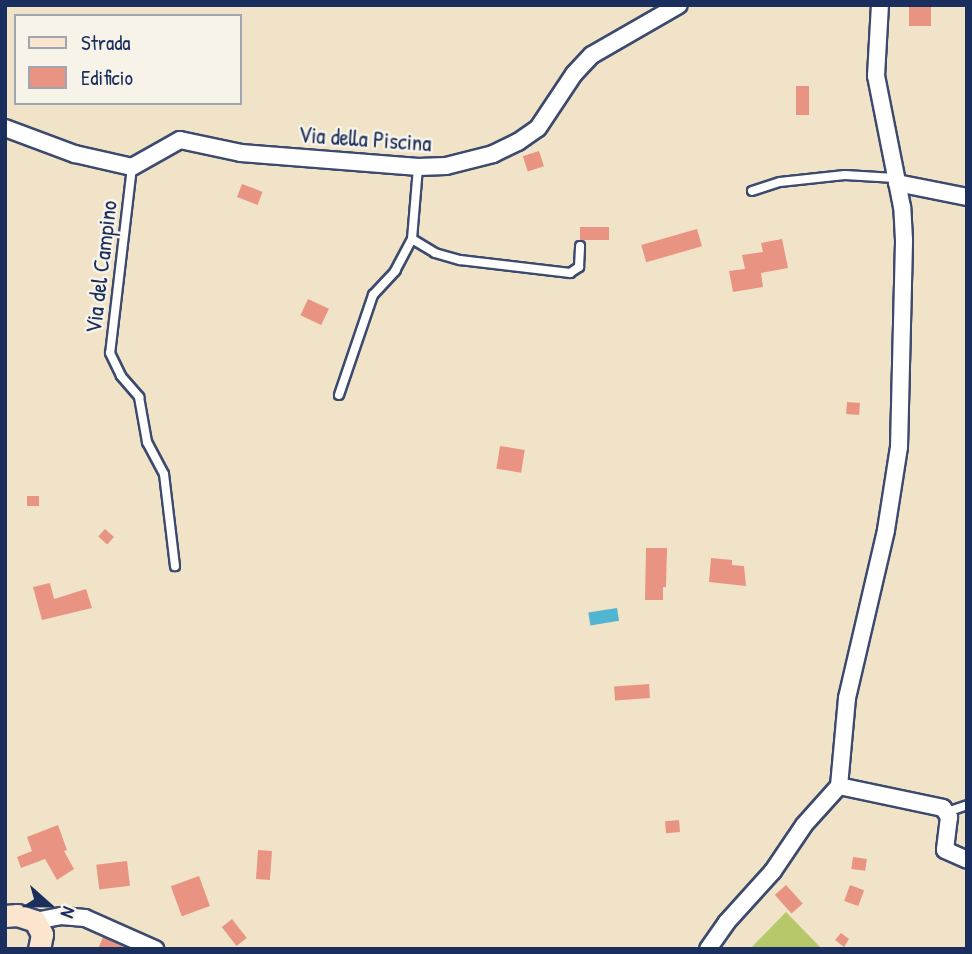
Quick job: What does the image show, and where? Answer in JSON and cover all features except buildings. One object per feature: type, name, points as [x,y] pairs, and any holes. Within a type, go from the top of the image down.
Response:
[{"type":"street","name":"Via della Piscina","points":[[132,167],[180,139],[241,153],[418,167],[458,163],[493,154],[518,142],[538,128],[574,74],[592,55],[679,5]]},
{"type":"street","points":[[708,949],[730,919],[773,871],[806,822],[839,786],[846,707],[883,543],[899,447],[904,240],[902,207],[876,76],[880,5]]},
{"type":"street","points":[[5,128],[75,154],[132,167]]},
{"type":"street","points":[[896,181],[967,197]]},
{"type":"street","points":[[839,786],[934,804],[947,812],[945,850],[967,860]]},
{"type":"street","points":[[5,916],[17,915],[35,921],[57,917],[85,918],[155,949]]},
{"type":"street","points":[[35,921],[42,934],[38,949]]},
{"type":"lane","name":"Via del Campino","points":[[132,167],[110,353],[121,376],[139,397],[147,442],[164,474],[175,566]]},
{"type":"lane","points":[[339,395],[373,295],[395,271],[412,239],[418,167]]},
{"type":"lane","points":[[752,191],[780,182],[834,176],[896,181]]},
{"type":"lane","points":[[412,239],[435,253],[460,260],[570,273],[579,267],[580,246]]},
{"type":"lane","points":[[947,812],[967,804]]},
{"type":"green space","points":[[786,912],[822,949],[750,949]]},
{"type":"water","points":[[617,608],[619,621],[590,625],[588,613]]}]
